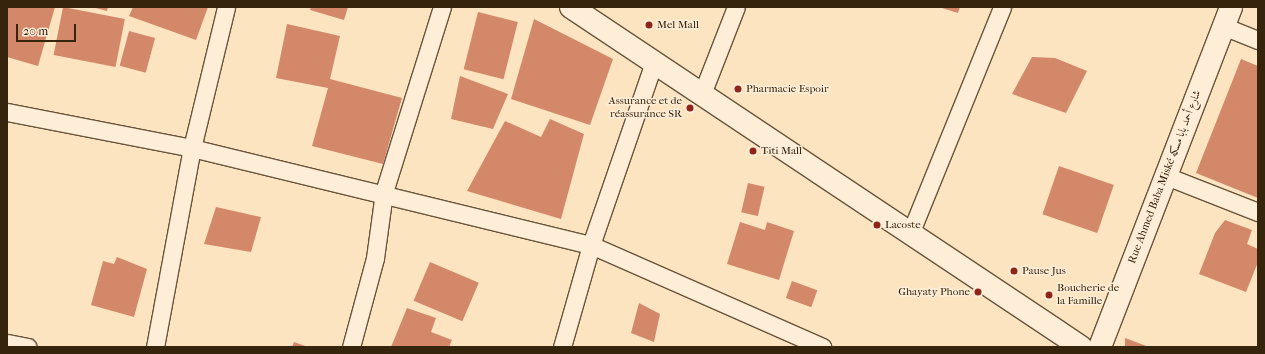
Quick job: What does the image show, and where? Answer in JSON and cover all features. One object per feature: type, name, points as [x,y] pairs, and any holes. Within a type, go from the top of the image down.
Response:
[{"type":"street","points":[[155,347],[192,148],[226,7]]},
{"type":"street","points":[[351,347],[375,258],[384,192],[442,7]]},
{"type":"street","points":[[571,7],[910,234],[1082,347]]},
{"type":"street","points":[[702,94],[736,7]]},
{"type":"street","points":[[910,234],[1002,7]]},
{"type":"street","points":[[1227,16],[1258,40]]},
{"type":"street","name":"Rue Ahmed Baba Miské شارع أحمد بابا مسكه","points":[[1100,347],[1227,16]]},
{"type":"street","points":[[562,347],[591,245],[654,62]]},
{"type":"street","points":[[7,112],[192,148],[384,192],[591,245],[822,347]]},
{"type":"street","points":[[1166,176],[1258,212]]},
{"type":"street","points":[[7,342],[28,347]]},
{"type":"building","points":[[7,7],[55,7],[38,66],[7,57]]},
{"type":"building","points":[[63,7],[125,19],[115,67],[54,55]]},
{"type":"building","points":[[92,7],[108,7],[107,11]]},
{"type":"building","points":[[133,7],[208,7],[196,40],[129,16]]},
{"type":"building","points":[[311,7],[348,7],[344,20],[310,10]]},
{"type":"building","points":[[939,7],[960,7],[958,13]]},
{"type":"building","points":[[478,12],[518,22],[504,79],[464,69]]},
{"type":"building","points":[[534,19],[613,59],[590,125],[511,99]]},
{"type":"building","points":[[287,24],[340,36],[330,79],[402,98],[383,164],[312,146],[328,88],[276,78]]},
{"type":"building","points":[[129,31],[155,38],[146,73],[120,66]]},
{"type":"building","points":[[1032,57],[1055,58],[1087,71],[1066,113],[1012,94]]},
{"type":"building","points":[[1241,59],[1258,66],[1258,198],[1196,173]]},
{"type":"building","points":[[460,76],[508,94],[493,129],[451,119]]},
{"type":"building","points":[[550,119],[584,134],[561,219],[467,191],[505,121],[541,137]]},
{"type":"building","points":[[1059,166],[1114,185],[1097,233],[1042,214]]},
{"type":"building","points":[[748,183],[765,187],[758,216],[741,212]]},
{"type":"building","points":[[216,207],[261,217],[251,252],[204,244]]},
{"type":"building","points":[[1225,220],[1252,230],[1247,244],[1258,249],[1258,262],[1246,292],[1199,274],[1215,233]]},
{"type":"building","points":[[740,222],[765,230],[767,222],[794,231],[779,280],[727,264]]},
{"type":"building","points":[[117,257],[147,269],[134,317],[91,305],[103,261],[114,264]]},
{"type":"building","points":[[430,262],[479,283],[462,321],[414,301]]},
{"type":"building","points":[[792,281],[817,290],[811,307],[786,298]]},
{"type":"building","points":[[639,303],[660,314],[654,342],[631,333]]},
{"type":"building","points":[[407,308],[436,318],[431,332],[452,340],[449,347],[391,347]]},
{"type":"building","points":[[1125,338],[1149,347],[1125,347]]},
{"type":"building","points":[[294,342],[308,347],[292,347]]},
{"type":"place","name":"Mel Mall","points":[[649,25]]},
{"type":"place","name":"Pharmacie Espoir","points":[[738,89]]},
{"type":"place","name":"Assurance et de réassurance SR","points":[[690,108]]},
{"type":"place","name":"Titi Mall","points":[[753,151]]},
{"type":"place","name":"Lacoste","points":[[877,225]]},
{"type":"place","name":"Pause Jus","points":[[1014,271]]},
{"type":"place","name":"Ghayaty Phone","points":[[978,292]]},
{"type":"place","name":"Boucherie de la Famille","points":[[1049,295]]}]
